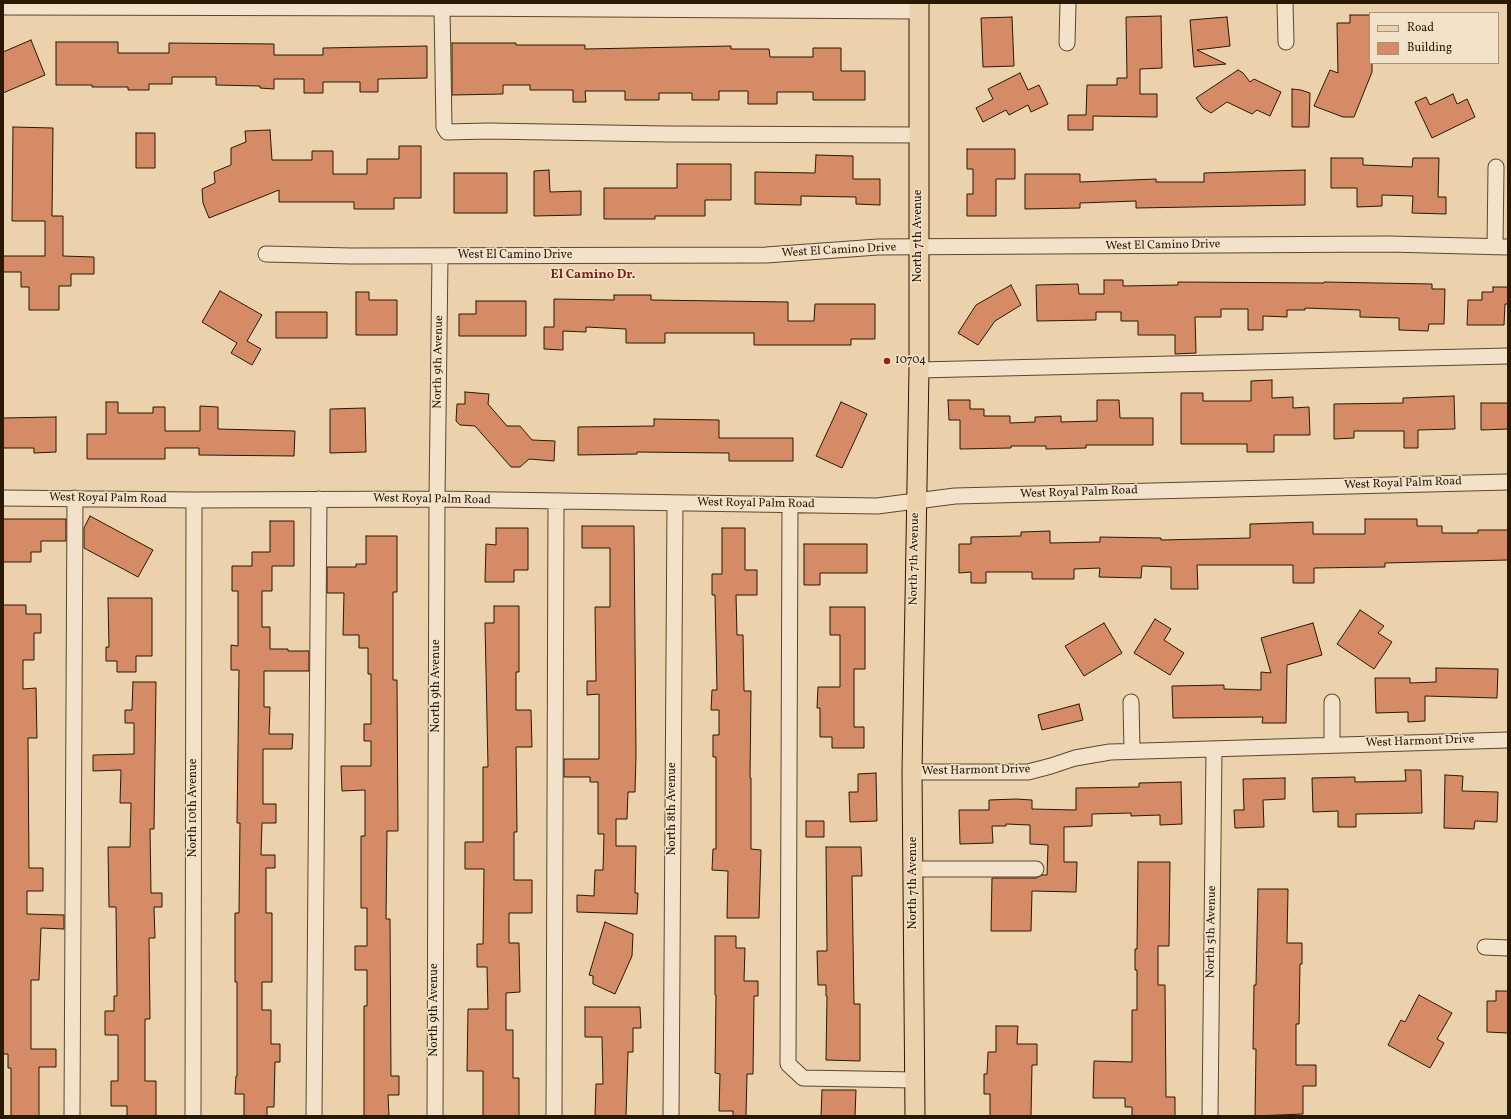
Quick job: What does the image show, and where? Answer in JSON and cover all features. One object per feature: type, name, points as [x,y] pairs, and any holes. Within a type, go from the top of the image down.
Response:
[{"type":"main road","name":"North 7th Avenue","points":[[915,1116],[912,772],[919,370],[919,7]]},
{"type":"street","points":[[1067,43],[1068,3]]},
{"type":"street","points":[[1285,3],[1286,42]]},
{"type":"street","points":[[439,6],[444,127],[447,132],[488,130],[667,134],[920,135]]},
{"type":"street","points":[[3,7],[919,7]]},
{"type":"street","points":[[1496,167],[1502,247]]},
{"type":"street","name":"West El Camino Drive","points":[[266,254],[440,256],[766,255],[878,247],[919,248],[1372,244],[1502,247]]},
{"type":"street","name":"North 9th Avenue","points":[[435,1116],[437,499],[440,256]]},
{"type":"street","points":[[919,370],[1508,356]]},
{"type":"street","name":"West Royal Palm Road","points":[[3,498],[194,500],[437,499],[877,506],[955,496],[1508,482]]},
{"type":"street","points":[[72,1116],[75,498]]},
{"type":"street","points":[[314,1116],[319,499]]},
{"type":"street","name":"North 10th Avenue","points":[[193,1116],[194,500]]},
{"type":"street","points":[[554,1116],[556,501]]},
{"type":"street","name":"North 8th Avenue","points":[[671,1116],[676,503]]},
{"type":"street","points":[[790,505],[788,1064],[803,1078],[915,1080]]},
{"type":"street","points":[[1131,702],[1132,751]]},
{"type":"street","points":[[1332,702],[1332,745]]},
{"type":"street","name":"West Harmont Drive","points":[[912,772],[1028,772],[1075,758],[1110,752],[1508,740]]},
{"type":"street","name":"North 5th Avenue","points":[[1210,1116],[1214,749]]},
{"type":"street","points":[[914,869],[1036,869]]},
{"type":"street","points":[[1485,947],[1508,948]]},
{"type":"building","points":[[1350,15],[1369,15],[1369,64],[1372,64],[1372,72],[1354,117],[1343,117],[1314,106],[1330,70],[1338,73],[1337,23],[1350,23]]},
{"type":"building","points":[[1161,16],[1162,68],[1140,69],[1140,94],[1157,94],[1157,117],[1093,116],[1093,130],[1068,130],[1068,115],[1086,115],[1087,85],[1117,85],[1117,78],[1127,78],[1126,17]]},
{"type":"building","points":[[1012,17],[1014,66],[983,67],[981,18]]},
{"type":"building","points":[[1227,17],[1230,46],[1197,50],[1226,64],[1194,67],[1190,20]]},
{"type":"building","points":[[31,40],[45,75],[3,93],[3,52]]},
{"type":"building","points":[[56,42],[118,42],[118,53],[169,53],[169,43],[274,44],[274,55],[323,55],[323,48],[427,46],[427,78],[378,79],[378,92],[360,92],[360,82],[323,82],[323,93],[304,93],[304,79],[274,79],[274,89],[260,88],[260,86],[216,85],[216,77],[172,77],[172,84],[149,84],[149,90],[128,90],[128,87],[92,87],[92,85],[56,85]]},
{"type":"building","points":[[452,43],[585,45],[585,49],[731,46],[731,49],[769,49],[770,57],[813,57],[813,48],[841,48],[841,71],[865,71],[865,100],[813,100],[813,92],[777,92],[777,104],[748,104],[748,91],[719,91],[719,100],[692,100],[692,93],[659,93],[659,100],[625,100],[625,91],[585,91],[586,102],[573,102],[573,90],[530,90],[530,85],[503,85],[503,94],[452,95]]},
{"type":"building","points":[[1238,70],[1243,73],[1250,82],[1254,79],[1281,92],[1270,116],[1257,110],[1252,114],[1227,102],[1211,113],[1203,108],[1196,98]]},
{"type":"building","points":[[1020,73],[1028,90],[1039,85],[1048,104],[1031,112],[1028,105],[1009,115],[1006,110],[983,122],[976,108],[993,99],[988,89]]},
{"type":"building","points":[[1292,89],[1310,93],[1309,127],[1292,127]]},
{"type":"building","points":[[1453,94],[1457,104],[1467,99],[1475,117],[1432,138],[1415,102],[1426,97],[1430,105]]},
{"type":"building","points":[[13,127],[53,128],[52,216],[63,216],[63,256],[94,257],[94,274],[71,274],[71,286],[59,286],[59,310],[29,310],[29,287],[21,287],[21,272],[3,272],[3,256],[45,256],[45,221],[12,221]]},
{"type":"building","points":[[270,130],[272,160],[312,160],[312,151],[333,151],[333,174],[367,174],[367,159],[399,159],[399,146],[421,146],[421,198],[394,198],[394,209],[354,209],[354,202],[279,202],[279,190],[209,218],[203,203],[202,189],[215,183],[214,172],[231,165],[231,148],[246,142],[245,131]]},
{"type":"building","points":[[136,133],[155,133],[155,168],[136,168]]},
{"type":"building","points":[[967,149],[1015,149],[1015,179],[996,179],[996,216],[967,216],[967,194],[973,194],[973,169],[967,169]]},
{"type":"building","points":[[816,155],[853,156],[853,179],[880,179],[880,205],[856,204],[856,197],[801,196],[801,205],[755,204],[755,172],[815,173]]},
{"type":"building","points":[[1331,158],[1363,158],[1363,165],[1412,167],[1413,158],[1439,158],[1438,197],[1446,197],[1446,214],[1412,213],[1413,196],[1382,195],[1382,206],[1357,207],[1357,188],[1331,188]]},
{"type":"building","points":[[677,164],[731,164],[731,200],[705,200],[705,216],[655,216],[655,219],[604,219],[604,188],[677,188]]},
{"type":"building","points":[[549,170],[550,192],[581,191],[581,215],[534,216],[534,171]]},
{"type":"building","points":[[1305,170],[1305,205],[1136,208],[1136,201],[1080,203],[1080,208],[1025,209],[1025,174],[1080,174],[1080,182],[1156,179],[1156,182],[1204,182],[1204,173]]},
{"type":"building","points":[[454,173],[507,173],[507,213],[454,213]]},
{"type":"building","points":[[1104,280],[1123,280],[1123,286],[1178,285],[1178,282],[1432,284],[1432,289],[1445,289],[1444,324],[1429,324],[1428,331],[1399,330],[1399,318],[1360,317],[1360,310],[1305,308],[1305,310],[1287,310],[1287,317],[1263,316],[1263,330],[1248,330],[1248,309],[1221,309],[1221,317],[1195,317],[1196,353],[1175,354],[1175,335],[1138,335],[1138,321],[1121,321],[1121,312],[1096,312],[1096,320],[1037,321],[1036,285],[1078,284],[1079,294],[1104,294]]},
{"type":"building","points":[[1011,285],[1021,305],[995,321],[978,345],[958,333],[976,305]]},
{"type":"building","points":[[1493,287],[1508,287],[1508,304],[1505,304],[1504,325],[1467,325],[1468,300],[1482,300],[1482,292],[1493,292]]},
{"type":"building","points":[[220,291],[262,315],[247,341],[261,349],[252,365],[231,353],[237,343],[202,322]]},
{"type":"building","points":[[356,292],[369,292],[369,300],[397,300],[397,335],[356,335]]},
{"type":"building","points":[[614,295],[651,295],[651,300],[788,302],[788,321],[814,321],[815,304],[875,304],[875,339],[851,339],[851,345],[754,345],[754,333],[665,333],[665,343],[626,343],[626,329],[586,327],[586,332],[563,331],[563,350],[544,349],[544,327],[554,327],[554,299],[614,300]]},
{"type":"building","points":[[476,301],[526,301],[526,336],[459,336],[459,314],[476,314]]},
{"type":"building","points":[[276,312],[327,312],[327,338],[276,338]]},
{"type":"building","points":[[1272,380],[1272,398],[1293,397],[1293,408],[1309,407],[1310,435],[1274,435],[1274,452],[1247,452],[1247,444],[1181,444],[1181,393],[1203,393],[1203,401],[1251,401],[1251,381]]},
{"type":"building","points":[[465,392],[489,394],[488,404],[507,426],[520,426],[532,440],[555,441],[554,461],[529,459],[520,467],[511,467],[475,426],[460,425],[456,421],[457,404],[465,404]]},
{"type":"building","points":[[1454,396],[1455,429],[1418,430],[1418,448],[1404,448],[1404,431],[1354,431],[1354,438],[1334,439],[1334,404],[1403,403],[1403,398]]},
{"type":"building","points":[[948,400],[970,400],[970,409],[984,409],[984,416],[1010,416],[1010,423],[1035,422],[1035,417],[1061,416],[1061,422],[1097,421],[1097,400],[1119,400],[1120,418],[1153,418],[1153,445],[1086,445],[1086,448],[1046,449],[1046,446],[1011,446],[1011,448],[960,449],[960,420],[949,420]]},
{"type":"building","points":[[106,402],[118,402],[118,413],[153,413],[153,407],[165,407],[165,431],[200,431],[200,406],[218,407],[218,429],[295,431],[294,456],[199,455],[199,448],[165,448],[165,459],[87,459],[87,434],[106,434]]},
{"type":"building","points":[[841,402],[867,414],[842,468],[816,456]]},
{"type":"building","points":[[1481,403],[1508,403],[1508,429],[1481,430]]},
{"type":"building","points":[[365,408],[366,452],[330,453],[330,409]]},
{"type":"building","points":[[56,417],[56,452],[34,453],[34,448],[3,448],[3,418]]},
{"type":"building","points":[[654,419],[719,420],[719,438],[793,438],[793,461],[729,461],[729,453],[637,452],[637,454],[578,455],[578,427],[654,426]]},
{"type":"building","points":[[90,516],[153,550],[138,577],[84,548],[84,528]]},
{"type":"building","points":[[3,519],[66,519],[66,541],[41,541],[41,552],[31,552],[31,562],[3,562]]},
{"type":"building","points":[[1365,519],[1417,519],[1417,526],[1442,526],[1442,533],[1478,533],[1478,530],[1508,530],[1508,560],[1385,563],[1385,567],[1314,568],[1314,583],[1293,583],[1293,565],[1197,565],[1198,589],[1171,589],[1171,567],[1142,566],[1141,578],[1099,577],[1100,568],[1074,569],[1074,579],[1032,579],[1032,572],[986,572],[986,583],[971,583],[971,572],[959,573],[959,544],[971,544],[971,537],[1021,536],[1021,532],[1050,531],[1050,543],[1100,542],[1100,537],[1161,538],[1161,540],[1250,538],[1250,524],[1313,522],[1313,534],[1365,534]]},
{"type":"building","points":[[270,521],[294,521],[294,566],[272,566],[272,591],[262,591],[262,627],[270,627],[270,649],[309,651],[309,671],[264,671],[264,707],[270,707],[269,734],[293,734],[292,749],[263,749],[263,804],[276,804],[276,823],[262,823],[261,855],[275,855],[275,868],[266,868],[266,913],[272,913],[272,982],[262,982],[262,1010],[271,1010],[271,1044],[280,1044],[280,1062],[275,1062],[274,1107],[267,1107],[267,1116],[244,1116],[244,1094],[235,1094],[237,1076],[237,982],[235,982],[235,913],[239,913],[240,823],[237,823],[239,670],[231,670],[231,645],[238,646],[238,591],[232,591],[232,566],[252,566],[252,552],[270,552]]},
{"type":"building","points":[[582,526],[634,526],[635,792],[628,792],[627,819],[616,819],[616,846],[636,846],[635,893],[638,893],[637,914],[577,912],[577,895],[594,896],[595,870],[603,870],[604,834],[598,834],[598,782],[590,782],[590,777],[564,777],[564,759],[599,759],[599,694],[587,695],[587,681],[596,681],[595,607],[610,607],[610,548],[582,548]]},
{"type":"building","points":[[496,528],[528,528],[528,570],[514,570],[514,582],[485,582],[486,544],[496,545]]},
{"type":"building","points":[[722,528],[745,528],[745,570],[757,570],[757,595],[736,595],[737,635],[743,635],[744,691],[751,691],[751,849],[761,850],[759,918],[727,918],[728,871],[712,870],[713,849],[716,849],[716,757],[713,757],[713,735],[719,735],[719,710],[711,710],[712,690],[717,690],[715,595],[712,595],[712,574],[722,574]]},
{"type":"building","points":[[366,536],[397,536],[397,592],[393,592],[393,680],[397,680],[398,831],[387,831],[386,919],[390,919],[391,1076],[399,1076],[399,1095],[388,1095],[389,1116],[364,1116],[364,1006],[367,1006],[367,970],[355,970],[355,946],[367,946],[367,908],[361,908],[361,836],[365,836],[365,790],[342,791],[341,766],[371,766],[371,741],[364,741],[364,724],[371,724],[371,674],[368,674],[368,648],[359,648],[359,635],[343,635],[344,593],[327,593],[327,567],[356,567],[356,564],[366,564]]},
{"type":"building","points":[[804,544],[867,544],[867,573],[820,573],[820,585],[804,585]]},
{"type":"building","points":[[108,598],[152,598],[152,656],[136,656],[136,672],[117,672],[117,661],[106,661],[106,647],[109,647]]},
{"type":"building","points":[[3,605],[26,605],[26,614],[41,614],[41,633],[34,633],[34,660],[23,660],[23,689],[36,688],[37,738],[28,738],[29,868],[43,868],[43,891],[27,891],[27,914],[64,915],[64,929],[41,928],[39,980],[31,980],[31,1049],[56,1049],[56,1067],[39,1067],[39,1116],[11,1116],[11,1068],[8,1068],[8,1054],[3,1054]]},
{"type":"building","points":[[494,606],[519,606],[519,672],[516,672],[516,710],[531,710],[532,747],[516,747],[517,832],[514,832],[514,880],[532,880],[532,913],[509,913],[509,943],[519,943],[520,992],[506,993],[506,1030],[513,1030],[513,1078],[519,1078],[519,1116],[483,1116],[483,1071],[467,1071],[468,1009],[488,1009],[487,967],[477,967],[477,944],[483,944],[484,869],[465,869],[465,842],[483,842],[483,767],[488,767],[485,623],[494,623]]},
{"type":"building","points":[[830,607],[865,607],[865,669],[854,669],[854,727],[864,727],[864,748],[832,748],[832,737],[820,737],[820,708],[817,708],[818,687],[840,687],[840,635],[830,635]]},
{"type":"building","points":[[1360,610],[1384,626],[1378,633],[1392,642],[1374,669],[1337,644]]},
{"type":"building","points":[[1155,619],[1171,629],[1164,640],[1184,653],[1170,675],[1134,653]]},
{"type":"building","points":[[1104,623],[1122,653],[1084,676],[1065,646]]},
{"type":"building","points":[[1313,623],[1322,655],[1287,665],[1286,723],[1262,723],[1263,717],[1173,718],[1172,686],[1224,685],[1224,689],[1261,690],[1261,672],[1271,673],[1261,638]]},
{"type":"building","points":[[1436,668],[1498,669],[1497,698],[1425,696],[1425,721],[1408,722],[1408,712],[1376,713],[1375,678],[1410,678],[1410,683],[1436,682]]},
{"type":"building","points":[[133,682],[156,682],[154,829],[150,829],[151,893],[162,893],[162,907],[154,907],[155,938],[149,938],[150,1019],[145,1019],[145,1081],[156,1081],[156,1116],[127,1116],[127,1106],[111,1106],[111,1081],[118,1081],[118,1035],[105,1035],[105,1011],[114,1011],[114,996],[117,996],[116,907],[109,907],[108,847],[130,847],[131,803],[120,803],[121,770],[93,771],[93,755],[134,754],[134,723],[125,723],[125,710],[132,710]]},
{"type":"building","points":[[1079,704],[1083,720],[1042,730],[1038,715]]},
{"type":"building","points":[[1405,770],[1421,770],[1422,813],[1356,814],[1356,827],[1338,827],[1338,811],[1313,812],[1312,778],[1355,777],[1355,782],[1406,781]]},
{"type":"building","points":[[876,773],[877,821],[850,822],[849,792],[858,792],[858,774]]},
{"type":"building","points":[[1445,775],[1463,776],[1462,791],[1498,792],[1497,822],[1475,821],[1474,829],[1444,828]]},
{"type":"building","points":[[1285,778],[1285,799],[1263,800],[1264,827],[1235,828],[1234,810],[1244,810],[1243,779]]},
{"type":"building","points":[[1181,782],[1182,824],[1160,825],[1160,815],[1131,816],[1131,813],[1092,814],[1092,826],[1064,827],[1064,862],[1077,862],[1076,892],[1032,891],[1031,931],[991,931],[992,878],[1036,878],[1042,875],[1047,875],[1048,845],[1030,844],[1030,825],[1006,824],[1006,826],[992,826],[993,843],[960,844],[959,810],[989,810],[989,800],[1016,799],[1032,800],[1032,809],[1076,810],[1076,788],[1139,787],[1139,783]]},
{"type":"building","points":[[806,821],[824,821],[824,837],[806,837]]},
{"type":"building","points":[[826,847],[861,847],[862,876],[852,876],[854,1004],[860,1004],[860,1061],[826,1060],[827,996],[826,985],[818,985],[817,951],[827,951]]},
{"type":"building","points":[[1138,862],[1170,862],[1169,946],[1158,946],[1158,985],[1165,985],[1166,1097],[1175,1097],[1175,1116],[1132,1116],[1132,1107],[1125,1107],[1125,1098],[1093,1098],[1094,1061],[1132,1062],[1132,1010],[1137,1010],[1137,970],[1135,970],[1135,949],[1137,949]]},
{"type":"building","points":[[1258,889],[1288,889],[1287,943],[1302,943],[1302,964],[1300,964],[1299,1024],[1296,1024],[1296,1065],[1316,1065],[1316,1086],[1303,1086],[1303,1114],[1255,1116],[1256,1049],[1253,1049]]},
{"type":"building","points":[[605,922],[633,934],[632,956],[615,994],[593,984],[593,976],[589,975]]},
{"type":"building","points":[[715,936],[736,936],[736,948],[745,948],[744,981],[758,981],[758,996],[754,996],[753,1074],[747,1074],[746,1116],[733,1116],[733,1111],[719,1111],[720,1074],[715,1073]]},
{"type":"building","points":[[1496,991],[1508,991],[1508,1033],[1487,1032],[1487,1001],[1496,1001]]},
{"type":"building","points":[[1419,995],[1452,1013],[1437,1039],[1444,1043],[1430,1068],[1388,1045],[1401,1020],[1405,1022]]},
{"type":"building","points":[[585,1007],[640,1007],[641,1028],[633,1028],[633,1052],[628,1052],[626,1116],[595,1116],[596,1084],[603,1084],[602,1037],[585,1037]]},
{"type":"building","points":[[996,1026],[1018,1026],[1017,1044],[1037,1044],[1037,1065],[1032,1065],[1031,1116],[990,1116],[990,1094],[984,1094],[984,1074],[987,1074],[988,1052],[996,1052]]},
{"type":"building","points":[[822,1090],[856,1090],[855,1116],[821,1116]]},
{"type":"place","name":"10704","points":[[887,361]]},
{"type":"district","name":"El Camino Dr.","points":[[593,276]]}]
